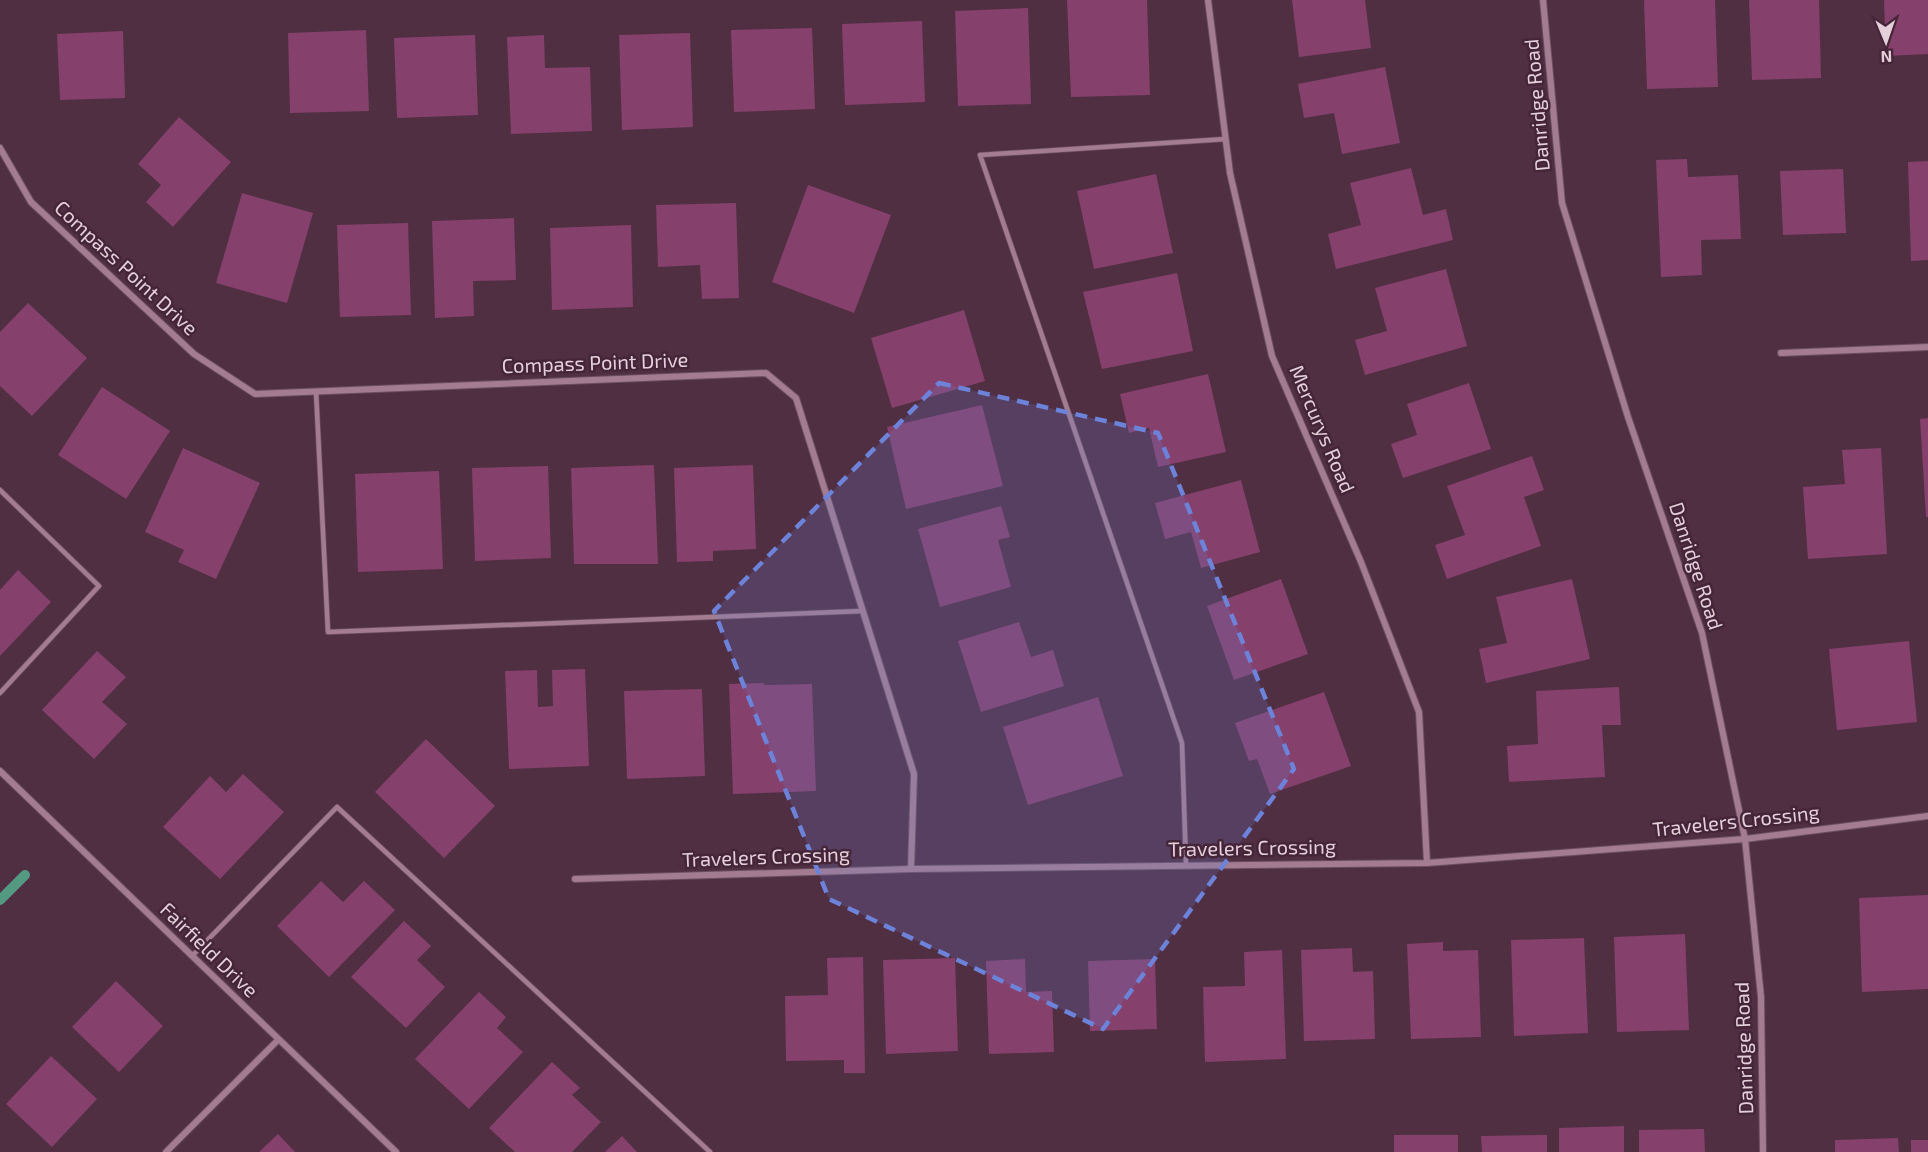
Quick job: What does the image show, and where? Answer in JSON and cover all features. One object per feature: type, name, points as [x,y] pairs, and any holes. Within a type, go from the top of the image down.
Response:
[{"type":"street","name":"Mercurys Road","points":[[1208,0],[1230,173],[1272,356],[1361,562],[1419,712],[1426,863]]},
{"type":"street","name":"Danridge Road","points":[[1543,0],[1562,203],[1628,417],[1702,633],[1745,838],[1761,997],[1763,1152]]},
{"type":"street","name":"Compass Point Drive","points":[[0,148],[31,202],[194,354],[255,394],[766,373],[796,398],[914,774],[911,869]]},
{"type":"street","points":[[1781,353],[1928,347]]},
{"type":"street","name":"Fairfield Drive","points":[[0,771],[396,1152]]},
{"type":"street","name":"Travelers Crossing","points":[[575,879],[911,869],[1426,863],[1745,838],[1928,816]]},
{"type":"street","points":[[166,1152],[278,1040]]},
{"type":"lane","points":[[1186,865],[1182,743],[980,155],[1226,139]]},
{"type":"lane","points":[[316,391],[328,632],[863,611]]},
{"type":"lane","points":[[0,490],[99,586],[0,693]]},
{"type":"lane","points":[[192,956],[337,807],[710,1152]]},
{"type":"highlighted area","points":[[939,383],[1158,433],[1294,769],[1103,1029],[829,899],[714,611]]},
{"type":"building","points":[[1067,0],[1147,0],[1150,95],[1071,97]]},
{"type":"building","points":[[1292,0],[1365,0],[1371,48],[1299,57]]},
{"type":"building","points":[[1644,0],[1715,0],[1718,87],[1647,89]]},
{"type":"building","points":[[1749,0],[1819,0],[1821,78],[1752,80]]},
{"type":"building","points":[[1884,0],[1928,0],[1928,54],[1886,56]]},
{"type":"building","points":[[1028,8],[1031,104],[958,106],[955,11]]},
{"type":"building","points":[[922,21],[925,102],[845,105],[842,24]]},
{"type":"building","points":[[812,28],[815,109],[734,112],[731,30]]},
{"type":"building","points":[[366,30],[369,111],[290,113],[288,33]]},
{"type":"building","points":[[123,31],[125,98],[60,100],[57,34]]},
{"type":"building","points":[[690,33],[693,127],[622,130],[619,35]]},
{"type":"building","points":[[475,35],[478,115],[397,118],[394,38]]},
{"type":"building","points":[[544,35],[545,68],[590,67],[592,131],[511,134],[507,37]]},
{"type":"building","points":[[1385,67],[1400,143],[1342,154],[1334,113],[1304,118],[1298,84]]},
{"type":"building","points":[[179,117],[231,162],[173,227],[146,202],[161,185],[138,164]]},
{"type":"building","points":[[1687,159],[1688,177],[1738,175],[1741,239],[1701,240],[1702,275],[1661,277],[1656,160]]},
{"type":"building","points":[[1928,161],[1928,260],[1911,261],[1908,162]]},
{"type":"building","points":[[1411,168],[1423,215],[1446,209],[1453,240],[1336,269],[1328,234],[1361,225],[1350,183]]},
{"type":"building","points":[[1843,169],[1846,233],[1783,235],[1780,171]]},
{"type":"building","points":[[1156,174],[1173,253],[1094,269],[1077,191]]},
{"type":"building","points":[[808,185],[891,215],[854,313],[772,282]]},
{"type":"building","points":[[242,193],[313,213],[287,303],[216,283]]},
{"type":"building","points":[[736,203],[739,298],[702,299],[700,265],[658,267],[656,205]]},
{"type":"building","points":[[514,218],[516,280],[473,281],[474,316],[435,318],[432,221]]},
{"type":"building","points":[[408,223],[411,315],[340,317],[337,225]]},
{"type":"building","points":[[631,225],[633,307],[552,310],[550,228]]},
{"type":"building","points":[[1446,269],[1467,346],[1365,375],[1355,340],[1387,331],[1375,288]]},
{"type":"building","points":[[1177,273],[1193,351],[1102,369],[1083,292]]},
{"type":"building","points":[[28,303],[87,358],[32,416],[0,386],[0,332]]},
{"type":"building","points":[[964,310],[985,381],[892,408],[871,338]]},
{"type":"building","points":[[1208,374],[1226,452],[1158,467],[1149,428],[1129,433],[1120,394]]},
{"type":"building","points":[[1469,383],[1491,449],[1403,478],[1391,444],[1417,435],[1407,404]]},
{"type":"building","points":[[102,387],[170,431],[126,499],[58,455]]},
{"type":"building","points":[[982,405],[1003,486],[906,509],[887,427]]},
{"type":"building","points":[[1928,418],[1928,517],[1926,517],[1920,419]]},
{"type":"building","points":[[183,448],[260,483],[216,579],[178,562],[184,550],[145,532]]},
{"type":"building","points":[[1881,448],[1887,554],[1808,559],[1803,487],[1845,484],[1842,450]]},
{"type":"building","points":[[1532,456],[1544,490],[1524,497],[1541,546],[1447,579],[1435,545],[1465,535],[1447,486]]},
{"type":"building","points":[[654,465],[658,564],[574,564],[571,468]]},
{"type":"building","points":[[753,465],[756,549],[713,551],[713,561],[677,562],[674,468]]},
{"type":"building","points":[[548,466],[551,558],[475,561],[472,468]]},
{"type":"building","points":[[439,471],[443,569],[358,572],[355,474]]},
{"type":"building","points":[[1241,480],[1260,552],[1201,568],[1191,532],[1165,539],[1155,503]]},
{"type":"building","points":[[1001,506],[1010,537],[998,540],[1011,587],[940,607],[918,529]]},
{"type":"building","points":[[18,570],[51,602],[0,656],[0,590]]},
{"type":"building","points":[[1281,579],[1308,654],[1234,680],[1207,606]]},
{"type":"building","points":[[1572,579],[1590,659],[1486,683],[1479,649],[1507,643],[1496,597]]},
{"type":"building","points":[[1019,622],[1031,657],[1053,650],[1064,686],[981,712],[958,641]]},
{"type":"building","points":[[1909,641],[1917,722],[1837,730],[1829,649]]},
{"type":"building","points":[[97,651],[126,677],[102,702],[127,724],[94,759],[42,710]]},
{"type":"building","points":[[585,669],[589,766],[509,769],[505,671],[537,670],[538,707],[553,706],[552,670]]},
{"type":"building","points":[[764,683],[764,685],[812,684],[816,791],[733,794],[729,684]]},
{"type":"building","points":[[1619,687],[1621,725],[1602,725],[1605,777],[1509,782],[1507,746],[1538,744],[1536,691]]},
{"type":"building","points":[[702,689],[705,776],[627,779],[624,691]]},
{"type":"building","points":[[1324,692],[1351,766],[1270,794],[1257,759],[1249,761],[1235,723]]},
{"type":"building","points":[[1098,697],[1123,776],[1028,805],[1003,727]]},
{"type":"building","points":[[426,739],[495,806],[444,858],[375,792]]},
{"type":"building","points":[[243,774],[284,812],[220,879],[163,827],[210,776],[226,792]]},
{"type":"building","points":[[321,881],[343,902],[364,881],[395,910],[329,977],[277,926]]},
{"type":"building","points":[[1928,895],[1928,989],[1862,992],[1859,898]]},
{"type":"building","points":[[404,921],[431,946],[417,960],[445,987],[406,1028],[351,977]]},
{"type":"building","points":[[1685,934],[1689,1030],[1617,1032],[1614,937]]},
{"type":"building","points":[[1584,938],[1588,1033],[1514,1036],[1511,940]]},
{"type":"building","points":[[1443,942],[1443,951],[1478,950],[1481,1037],[1411,1039],[1407,944]]},
{"type":"building","points":[[1352,948],[1353,972],[1373,971],[1375,1039],[1304,1041],[1301,950]]},
{"type":"building","points":[[1282,950],[1286,1059],[1205,1062],[1203,987],[1245,986],[1244,952]]},
{"type":"building","points":[[863,957],[865,1073],[844,1073],[844,1060],[786,1061],[785,996],[828,995],[827,958]]},
{"type":"building","points":[[955,958],[958,1051],[886,1054],[883,960]]},
{"type":"building","points":[[1025,959],[1026,992],[1052,991],[1054,1052],[989,1054],[986,961]]},
{"type":"building","points":[[1155,959],[1157,1029],[1090,1031],[1088,961]]},
{"type":"building","points":[[116,981],[163,1026],[119,1072],[72,1027]]},
{"type":"building","points":[[479,992],[506,1017],[497,1028],[523,1052],[469,1109],[415,1059]]},
{"type":"building","points":[[51,1056],[97,1099],[52,1147],[6,1104]]},
{"type":"building","points":[[552,1062],[580,1088],[572,1095],[601,1122],[572,1152],[515,1152],[489,1128]]},
{"type":"building","points":[[1624,1126],[1624,1152],[1559,1152],[1559,1128]]},
{"type":"building","points":[[1704,1129],[1705,1152],[1639,1152],[1639,1130]]},
{"type":"building","points":[[278,1134],[295,1152],[259,1152]]},
{"type":"building","points":[[1394,1135],[1458,1135],[1458,1152],[1394,1152]]},
{"type":"building","points":[[1547,1135],[1547,1152],[1482,1152],[1481,1136]]},
{"type":"building","points":[[622,1136],[637,1152],[605,1152]]},
{"type":"building","points":[[1898,1138],[1899,1152],[1835,1152],[1835,1140]]},
{"type":"building","points":[[1911,1140],[1928,1140],[1928,1152],[1911,1152]]},
{"type":"waterway","points":[[0,900],[25,875]]}]
